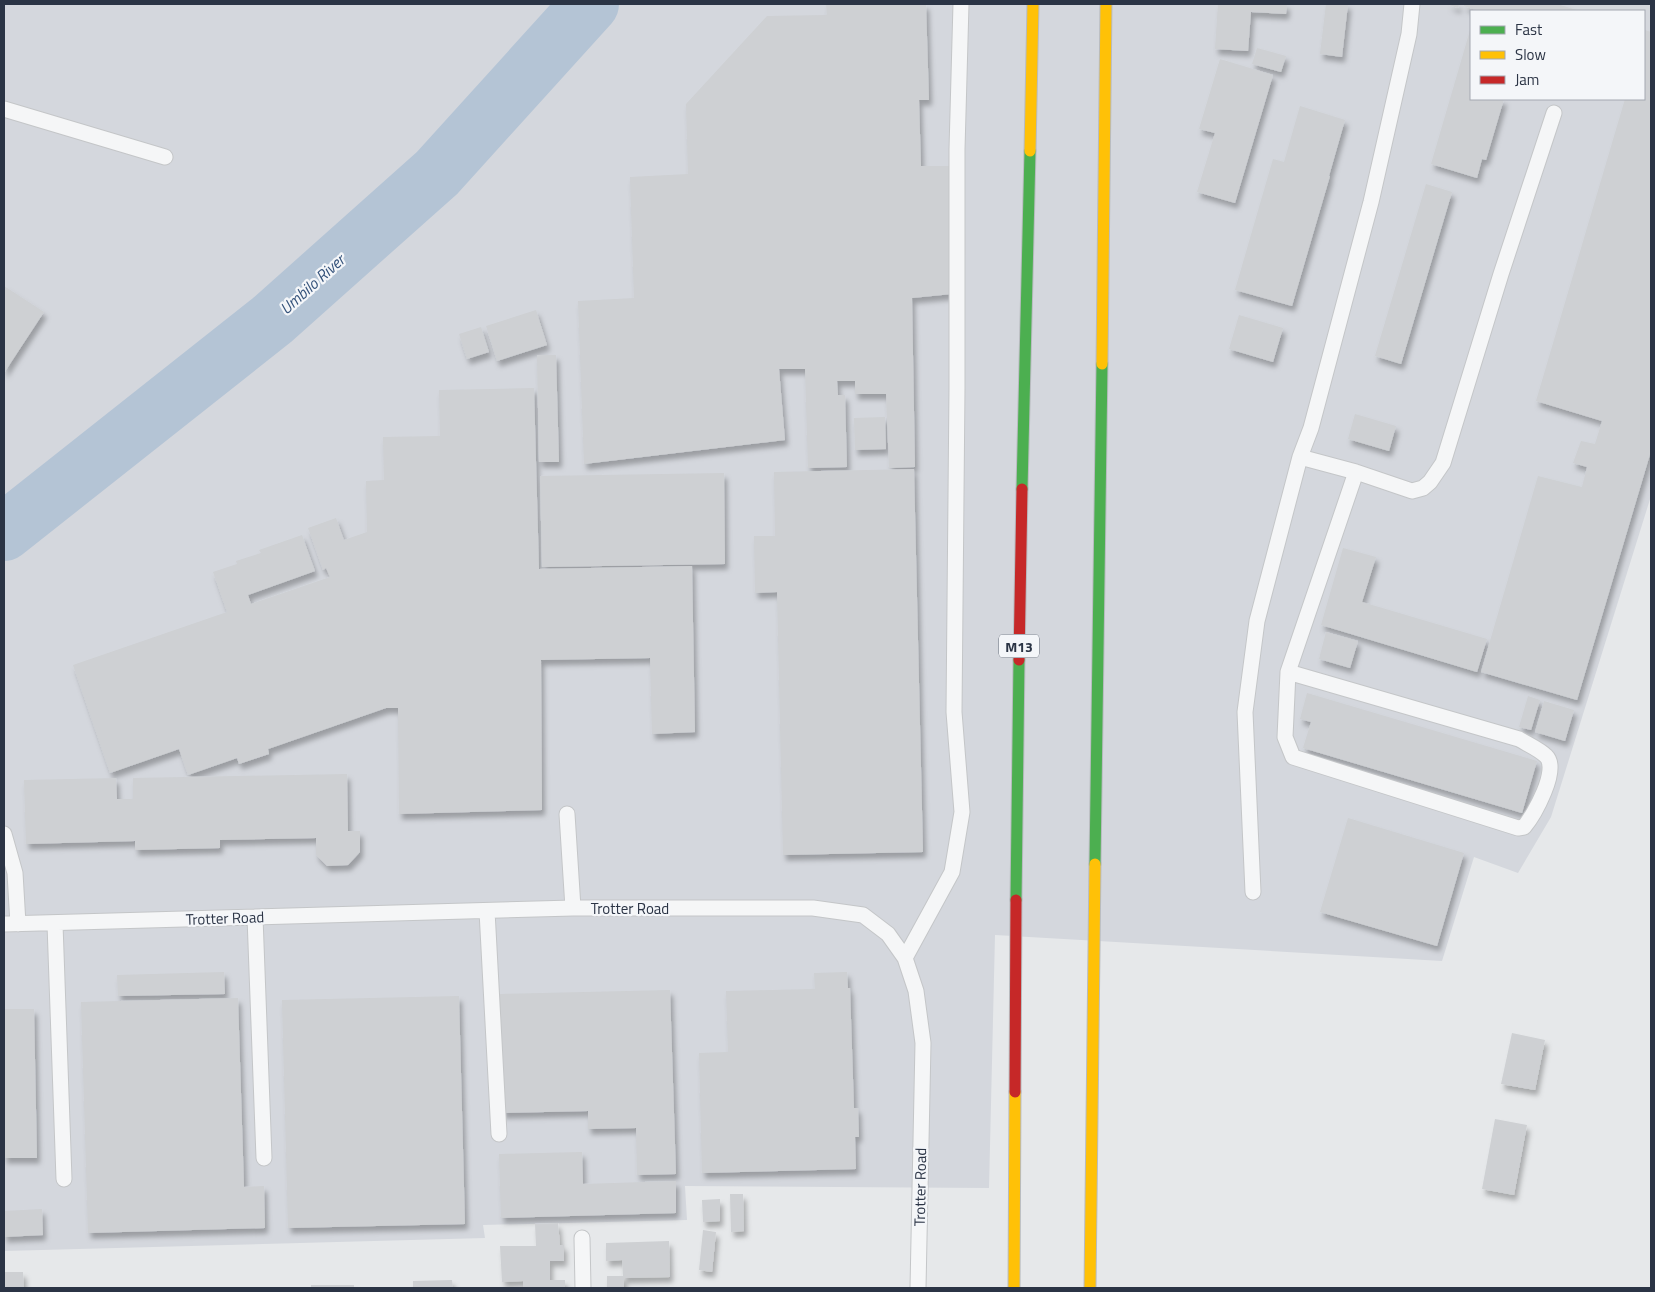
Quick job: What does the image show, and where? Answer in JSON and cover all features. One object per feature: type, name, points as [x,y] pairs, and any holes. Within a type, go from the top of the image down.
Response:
[{"type":"highway","name":"M13","points":[[1014,1288],[1017,734],[1033,4]]},
{"type":"highway","points":[[1090,1288],[1106,4]]},
{"type":"lane","points":[[905,958],[952,872],[962,812],[954,712],[957,149],[962,4]]},
{"type":"lane","points":[[1253,892],[1245,712],[1256,621],[1371,202],[1409,34],[1412,4]]},
{"type":"lane","points":[[4,109],[165,157]]},
{"type":"lane","points":[[1300,457],[1356,472],[1412,491],[1423,488],[1430,482],[1442,463],[1554,113]]},
{"type":"lane","points":[[1288,672],[1519,739],[1547,756],[1551,765],[1550,775],[1528,822],[1524,827],[1518,828],[1292,757],[1285,737],[1288,672],[1356,472]]},
{"type":"lane","points":[[567,814],[573,908]]},
{"type":"lane","points":[[4,834],[15,873],[11,924]]},
{"type":"lane","name":"Trotter Road","points":[[11,924],[573,908],[813,908],[863,915],[888,934],[905,958],[916,991],[923,1043],[918,1288]]},
{"type":"lane","points":[[487,911],[500,1134]]},
{"type":"lane","points":[[255,917],[264,1158]]},
{"type":"lane","points":[[55,924],[64,1179]]},
{"type":"lane","points":[[582,1238],[583,1288]]},
{"type":"shaded area","points":[[4,4],[1651,4],[1651,496],[1551,817],[1518,873],[1474,857],[1442,961],[995,935],[989,1188],[685,1186],[687,1220],[483,1225],[485,1238],[4,1251]]},
{"type":"building","points":[[826,4],[926,4],[929,100],[919,100],[921,166],[949,166],[952,294],[912,298],[915,467],[889,468],[886,394],[855,394],[855,381],[837,381],[838,395],[845,395],[847,467],[808,468],[805,369],[779,369],[785,440],[584,464],[578,301],[634,298],[630,177],[688,174],[686,104],[767,16],[827,15]]},
{"type":"building","points":[[1218,4],[1287,4],[1286,14],[1251,12],[1248,51],[1215,49]]},
{"type":"building","points":[[1326,4],[1348,4],[1342,57],[1320,54]]},
{"type":"building","points":[[1447,4],[1459,4],[1458,8]]},
{"type":"building","points":[[1464,4],[1557,4],[1577,10],[1476,10],[1464,6]]},
{"type":"building","points":[[1470,30],[1470,100],[1504,100],[1486,160],[1482,159],[1477,178],[1431,164]]},
{"type":"building","points":[[1645,30],[1651,32],[1651,451],[1577,700],[1481,672],[1538,476],[1582,487],[1587,467],[1573,463],[1581,441],[1595,444],[1602,421],[1536,401],[1625,100],[1645,100]]},
{"type":"building","points":[[1257,48],[1286,56],[1281,72],[1252,64]]},
{"type":"building","points":[[1220,59],[1273,75],[1235,203],[1197,192],[1215,133],[1199,129]]},
{"type":"building","points":[[1300,106],[1345,120],[1292,306],[1235,290],[1273,159],[1284,162]]},
{"type":"building","points":[[1426,184],[1452,192],[1401,364],[1375,356]]},
{"type":"building","points":[[4,286],[44,312],[4,373]]},
{"type":"building","points":[[536,310],[547,345],[497,361],[486,326]]},
{"type":"building","points":[[1239,315],[1283,328],[1273,362],[1229,349]]},
{"type":"building","points":[[481,327],[489,352],[467,359],[459,334]]},
{"type":"building","points":[[537,355],[556,355],[559,462],[539,462]]},
{"type":"building","points":[[534,388],[539,569],[692,566],[695,732],[652,734],[650,658],[541,660],[542,810],[399,814],[398,708],[386,708],[268,749],[269,754],[239,764],[237,758],[188,775],[179,749],[110,773],[73,665],[227,612],[213,572],[237,564],[236,561],[261,553],[259,550],[302,535],[315,571],[248,595],[251,604],[330,577],[326,568],[323,570],[308,528],[336,518],[344,540],[367,532],[366,481],[384,480],[383,437],[440,436],[439,390]]},
{"type":"building","points":[[1355,414],[1396,426],[1389,451],[1348,439]]},
{"type":"building","points":[[885,417],[886,449],[855,450],[854,418]]},
{"type":"building","points":[[914,469],[923,852],[783,855],[777,592],[755,593],[754,536],[775,536],[774,472]]},
{"type":"building","points":[[724,473],[725,564],[542,567],[540,476]]},
{"type":"building","points":[[1343,548],[1376,557],[1362,602],[1487,639],[1477,672],[1321,625]]},
{"type":"building","points":[[1326,632],[1358,641],[1350,668],[1319,659]]},
{"type":"building","points":[[1307,693],[1537,761],[1522,813],[1303,748],[1311,722],[1300,719]]},
{"type":"building","points":[[1528,696],[1540,700],[1531,730],[1519,727]]},
{"type":"building","points":[[1544,701],[1574,710],[1565,741],[1535,732]]},
{"type":"building","points":[[347,774],[348,831],[360,831],[360,852],[348,865],[327,866],[316,855],[316,838],[220,840],[220,848],[135,850],[135,841],[26,844],[24,780],[116,778],[117,799],[133,799],[133,778]]},
{"type":"building","points":[[1348,818],[1464,853],[1437,946],[1320,912]]},
{"type":"building","points":[[224,972],[225,994],[118,996],[117,975]]},
{"type":"building","points":[[847,972],[848,988],[850,988],[854,1108],[858,1108],[859,1137],[855,1137],[856,1169],[702,1173],[699,1053],[728,1052],[726,991],[815,989],[814,973]]},
{"type":"building","points":[[670,990],[676,1174],[637,1175],[636,1128],[588,1129],[588,1111],[502,1113],[499,994]]},
{"type":"building","points":[[459,996],[465,1224],[288,1228],[282,1000]]},
{"type":"building","points":[[238,998],[244,1187],[264,1186],[265,1228],[88,1233],[81,1002]]},
{"type":"building","points":[[4,1009],[34,1009],[37,1158],[4,1158]]},
{"type":"building","points":[[1512,1033],[1545,1040],[1535,1090],[1501,1084]]},
{"type":"building","points":[[1495,1119],[1527,1125],[1514,1195],[1482,1189]]},
{"type":"building","points":[[582,1152],[583,1184],[676,1181],[676,1213],[501,1218],[499,1154]]},
{"type":"building","points":[[730,1194],[743,1194],[744,1231],[731,1232]]},
{"type":"building","points":[[720,1199],[720,1221],[703,1222],[702,1200]]},
{"type":"building","points":[[42,1209],[43,1235],[4,1237],[4,1211]]},
{"type":"building","points":[[558,1223],[560,1245],[564,1245],[564,1261],[550,1261],[550,1280],[565,1280],[565,1288],[523,1288],[523,1281],[502,1282],[500,1246],[536,1246],[535,1224]]},
{"type":"building","points":[[703,1230],[716,1232],[712,1272],[699,1270]]},
{"type":"building","points":[[669,1241],[670,1277],[624,1278],[624,1288],[607,1288],[607,1276],[623,1276],[622,1260],[606,1261],[606,1243]]},
{"type":"building","points":[[4,1272],[23,1272],[24,1288],[4,1288]]},
{"type":"building","points":[[452,1280],[453,1288],[413,1288],[413,1281]]},
{"type":"building","points":[[311,1285],[354,1285],[354,1288],[311,1288]]},
{"type":"waterway","name":"Umbilo River","points":[[4,532],[272,320],[437,173],[590,4]]},
{"type":"traffic: fast","points":[[1022,489],[1030,151]]},
{"type":"traffic: fast","points":[[1095,864],[1102,364]]},
{"type":"traffic: fast","points":[[1016,900],[1019,660]]},
{"type":"traffic: slow","points":[[1030,151],[1033,4]]},
{"type":"traffic: slow","points":[[1102,364],[1106,4]]},
{"type":"traffic: slow","points":[[1090,1288],[1095,864]]},
{"type":"traffic: slow","points":[[1014,1288],[1015,1092]]},
{"type":"traffic: jam","points":[[1019,660],[1022,489]]},
{"type":"traffic: jam","points":[[1015,1092],[1016,900]]}]
